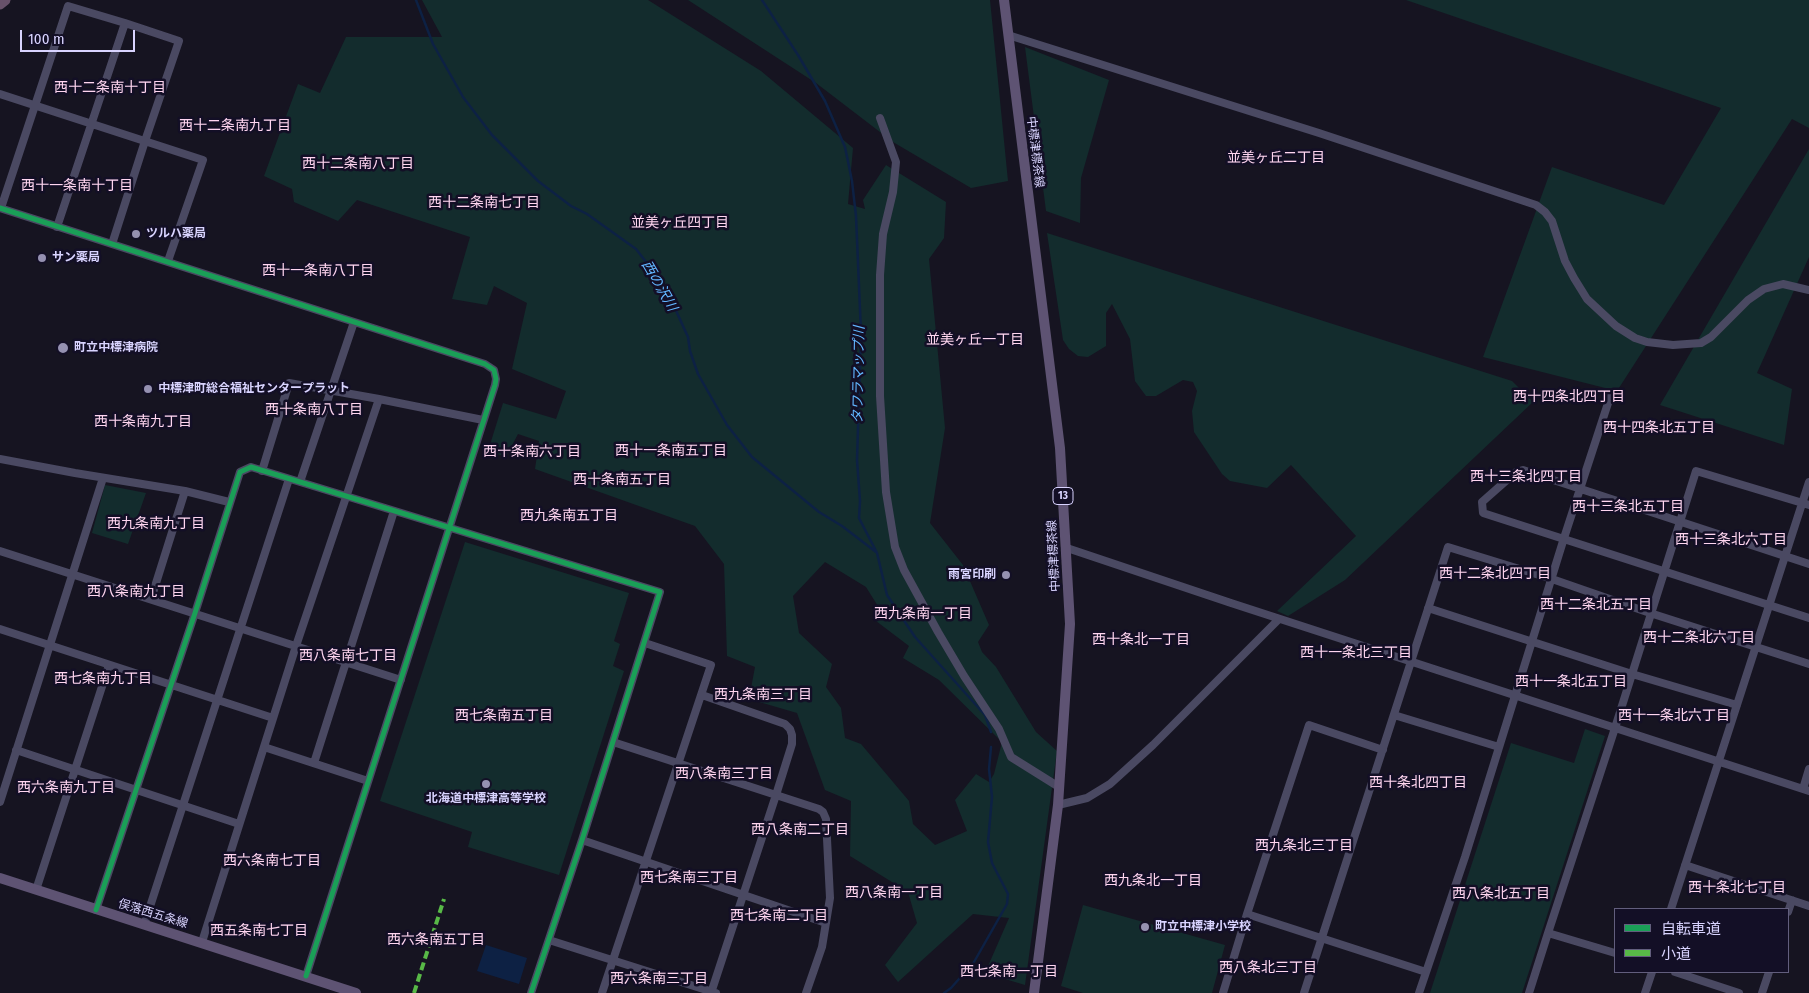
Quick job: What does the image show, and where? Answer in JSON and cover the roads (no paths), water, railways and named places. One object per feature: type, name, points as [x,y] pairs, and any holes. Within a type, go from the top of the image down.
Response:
[{"type":"highway","points":[[0,4],[5,0]]},
{"type":"main road","name":"中標津標茶線","points":[[1004,0],[1060,448],[1070,624],[1058,805],[1036,992]]},
{"type":"main road","name":"俣落西五条線","points":[[0,878],[356,993]]},
{"type":"street","points":[[112,244],[179,41],[68,6],[0,208],[58,227],[112,244],[168,261],[490,367],[494,370],[496,379],[306,976]]},
{"type":"street","points":[[58,227],[125,23]]},
{"type":"street","points":[[1008,35],[1319,133],[1536,205],[1552,221],[1565,261],[1587,299],[1616,326],[1635,338],[1647,342],[1673,345],[1697,344],[1711,337],[1748,300],[1764,288],[1783,284],[1809,290]]},
{"type":"street","points":[[0,94],[203,160],[168,261]]},
{"type":"street","points":[[880,118],[896,162],[894,186],[883,234],[880,275],[880,396],[886,492],[895,546],[904,570],[938,632],[999,729],[1011,757],[1059,786]]},
{"type":"street","points":[[300,482],[354,322]]},
{"type":"street","points":[[262,471],[289,383],[379,398],[483,420]]},
{"type":"street","points":[[1419,993],[1465,857],[1610,397]]},
{"type":"street","points":[[202,942],[296,646],[379,398]]},
{"type":"street","points":[[0,459],[185,491],[230,502]]},
{"type":"street","points":[[96,910],[195,614],[240,472],[251,467],[660,592],[582,840],[531,993]]},
{"type":"street","points":[[1809,564],[1523,470],[1516,472],[1482,502],[1483,513],[1809,618]]},
{"type":"street","points":[[1529,993],[1696,471],[1806,504]]},
{"type":"street","points":[[0,802],[103,478]]},
{"type":"street","points":[[144,925],[289,479]]},
{"type":"street","points":[[1671,908],[1785,556],[1806,504],[1809,482]]},
{"type":"street","points":[[151,599],[185,491]]},
{"type":"street","points":[[314,763],[394,511]]},
{"type":"street","points":[[1304,993],[1448,547],[1552,579],[1650,614],[1809,664]]},
{"type":"street","points":[[1067,548],[1806,790],[1809,770]]},
{"type":"street","points":[[0,551],[400,680]]},
{"type":"street","points":[[1428,608],[1632,674],[1737,705]]},
{"type":"street","points":[[1058,805],[1087,798],[1110,784],[1279,619]]},
{"type":"street","points":[[0,629],[273,718]]},
{"type":"street","points":[[602,993],[712,665],[645,643]]},
{"type":"street","points":[[36,890],[109,665]]},
{"type":"street","points":[[549,940],[713,992],[792,744],[792,736],[790,729],[785,724],[702,695]]},
{"type":"street","points":[[1394,715],[1499,747]]},
{"type":"street","points":[[1223,993],[1309,724],[1382,750]]},
{"type":"street","points":[[613,742],[819,809],[823,812],[826,819],[830,898],[822,947],[806,993]]},
{"type":"street","points":[[264,747],[368,781]]},
{"type":"street","points":[[16,750],[240,824]]},
{"type":"street","points":[[582,840],[826,923]]},
{"type":"street","points":[[1684,865],[1809,906]]},
{"type":"street","points":[[1789,909],[1792,900]]},
{"type":"street","points":[[1247,914],[1426,972]]},
{"type":"street","points":[[1548,933],[1614,953]]},
{"type":"street","points":[[1645,993],[1652,973]]},
{"type":"street","points":[[1678,973],[1739,993]]},
{"type":"street","points":[[1762,993],[1769,973]]},
{"type":"water","points":[[486,945],[527,958],[519,984],[477,971]]},
{"type":"waterway","name":"西の沢川","points":[[416,0],[433,44],[463,97],[492,135],[538,181],[571,206],[587,214],[636,249],[650,267],[673,304],[688,337],[690,351],[698,374],[727,425],[752,457],[819,512],[842,526],[876,552]]},
{"type":"waterway","name":"タワラマップ川","points":[[762,0],[825,101],[845,147],[852,181],[856,216],[861,333],[857,460],[860,501],[859,518],[877,553],[887,595],[915,637],[985,715],[991,732]]},
{"type":"waterway","name":"タワラマップ川","points":[[944,993],[951,988],[974,962],[1007,904],[1008,894],[992,863],[988,842],[992,797],[989,769],[991,747]]},
{"type":"place","name":"ツルハ薬局","points":[[136,234]]},
{"type":"place","name":"サン薬局","points":[[42,258]]},
{"type":"place","name":"町立中標津病院","points":[[63,348]]},
{"type":"place","name":"中標津町総合福祉センタープラット","points":[[148,389]]},
{"type":"place","name":"雨宮印刷","points":[[1006,575]]},
{"type":"place","name":"北海道中標津高等学校","points":[[486,784]]},
{"type":"place","name":"町立中標津小学校","points":[[1145,927]]},
{"type":"district","name":"西十二条南十丁目","points":[[110,88]]},
{"type":"district","name":"西十二条南九丁目","points":[[235,126]]},
{"type":"district","name":"並美ヶ丘二丁目","points":[[1276,158]]},
{"type":"district","name":"西十二条南八丁目","points":[[358,164]]},
{"type":"district","name":"西十一条南十丁目","points":[[77,186]]},
{"type":"district","name":"西十二条南七丁目","points":[[484,203]]},
{"type":"district","name":"並美ヶ丘四丁目","points":[[680,223]]},
{"type":"district","name":"西十一条南八丁目","points":[[318,271]]},
{"type":"district","name":"並美ヶ丘一丁目","points":[[975,340]]},
{"type":"district","name":"西十四条北四丁目","points":[[1569,397]]},
{"type":"district","name":"西十条南八丁目","points":[[314,410]]},
{"type":"district","name":"西十条南九丁目","points":[[143,422]]},
{"type":"district","name":"西十四条北五丁目","points":[[1659,428]]},
{"type":"district","name":"西十一条南五丁目","points":[[671,451]]},
{"type":"district","name":"西十条南六丁目","points":[[532,452]]},
{"type":"district","name":"西十三条北四丁目","points":[[1526,477]]},
{"type":"district","name":"西十条南五丁目","points":[[622,480]]},
{"type":"district","name":"西十三条北五丁目","points":[[1628,507]]},
{"type":"district","name":"西九条南五丁目","points":[[569,516]]},
{"type":"district","name":"西九条南九丁目","points":[[156,524]]},
{"type":"district","name":"西十三条北六丁目","points":[[1731,540]]},
{"type":"district","name":"西十二条北四丁目","points":[[1495,574]]},
{"type":"district","name":"西八条南九丁目","points":[[136,592]]},
{"type":"district","name":"西十二条北五丁目","points":[[1596,605]]},
{"type":"district","name":"西九条南一丁目","points":[[923,614]]},
{"type":"district","name":"西十二条北六丁目","points":[[1699,638]]},
{"type":"district","name":"西十条北一丁目","points":[[1141,640]]},
{"type":"district","name":"西十一条北三丁目","points":[[1356,653]]},
{"type":"district","name":"西八条南七丁目","points":[[348,656]]},
{"type":"district","name":"西七条南九丁目","points":[[103,679]]},
{"type":"district","name":"西十一条北五丁目","points":[[1571,682]]},
{"type":"district","name":"西九条南三丁目","points":[[763,695]]},
{"type":"district","name":"西七条南五丁目","points":[[504,716]]},
{"type":"district","name":"西十一条北六丁目","points":[[1674,716]]},
{"type":"district","name":"西八条南三丁目","points":[[724,774]]},
{"type":"district","name":"西十条北四丁目","points":[[1418,783]]},
{"type":"district","name":"西六条南九丁目","points":[[66,788]]},
{"type":"district","name":"西八条南二丁目","points":[[800,830]]},
{"type":"district","name":"西九条北三丁目","points":[[1304,846]]},
{"type":"district","name":"西六条南七丁目","points":[[272,861]]},
{"type":"district","name":"西七条南三丁目","points":[[689,878]]},
{"type":"district","name":"西九条北一丁目","points":[[1153,881]]},
{"type":"district","name":"西十条北七丁目","points":[[1737,888]]},
{"type":"district","name":"西八条南一丁目","points":[[894,893]]},
{"type":"district","name":"西八条北五丁目","points":[[1501,894]]},
{"type":"district","name":"西七条南二丁目","points":[[779,916]]},
{"type":"district","name":"西五条南七丁目","points":[[259,931]]},
{"type":"district","name":"西六条南五丁目","points":[[436,940]]},
{"type":"district","name":"西八条北三丁目","points":[[1268,968]]},
{"type":"district","name":"西七条南一丁目","points":[[1009,972]]},
{"type":"district","name":"西六条南三丁目","points":[[659,979]]}]
